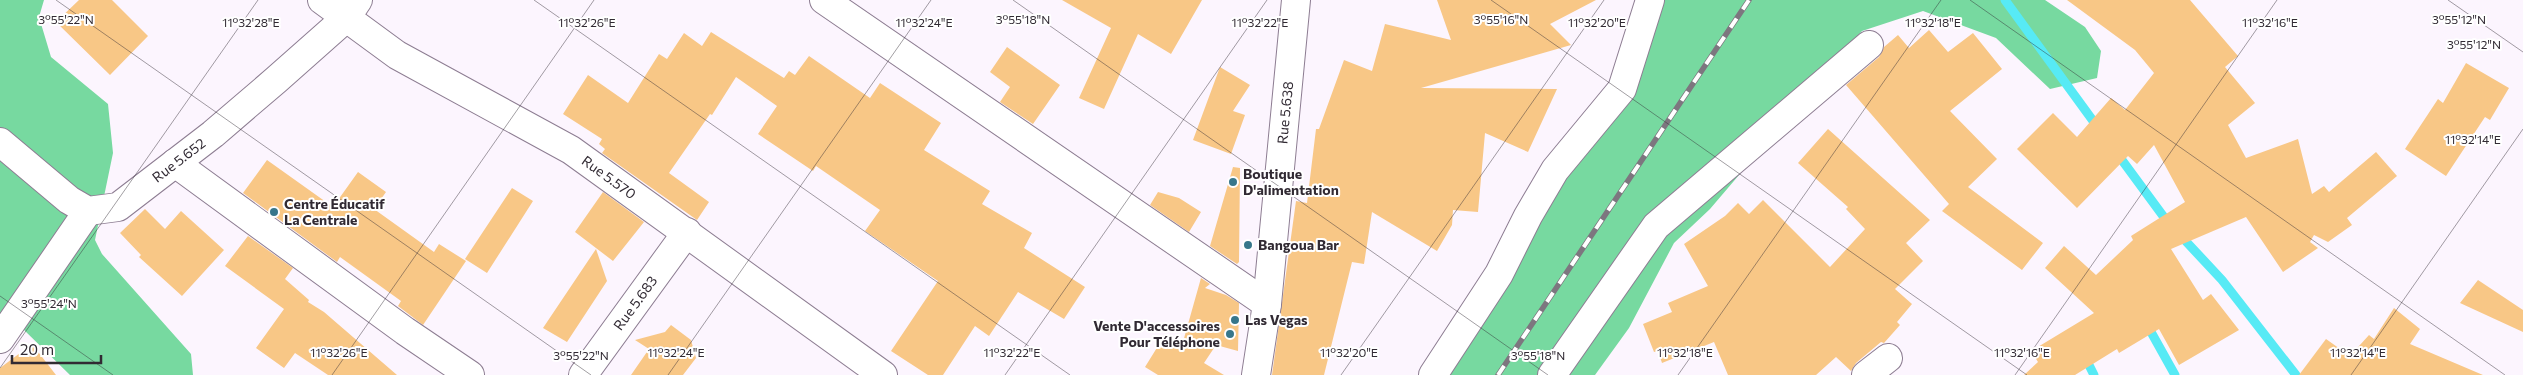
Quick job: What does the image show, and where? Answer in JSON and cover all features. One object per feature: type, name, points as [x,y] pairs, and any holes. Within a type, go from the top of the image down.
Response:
[{"type":"street","name":"Rue 5.570","points":[[322,0],[352,9],[396,56],[570,150],[687,232],[883,375]]},
{"type":"street","points":[[824,0],[1267,304]]},
{"type":"street","name":"Rue 5.638","points":[[1256,375],[1267,304],[1296,0]]},
{"type":"street","points":[[1433,375],[1499,274],[1528,216],[1555,170],[1622,89],[1650,0]]},
{"type":"street","name":"Rue 5.652","points":[[88,211],[118,207],[213,134],[352,9]]},
{"type":"street","points":[[1552,375],[1656,226],[1869,45]]},
{"type":"street","points":[[0,142],[69,200],[88,211],[0,339]]},
{"type":"street","points":[[175,163],[404,331],[470,375]]},
{"type":"street","name":"Rue 5.683","points":[[583,375],[687,232]]},
{"type":"street","points":[[1866,375],[1888,358]]},
{"type":"green space","points":[[0,0],[44,0],[39,17],[51,57],[108,104],[113,153],[95,240],[102,254],[191,354],[193,375],[70,375],[23,329],[0,341]]},
{"type":"green space","points":[[1662,0],[2045,0],[2085,27],[2101,51],[2097,78],[2050,89],[1996,38],[1923,11],[1862,31],[1710,209],[1674,243],[1629,328],[1595,375],[1445,375]]},
{"type":"building","points":[[79,0],[112,0],[148,36],[110,75],[56,22]]},
{"type":"building","points":[[1062,0],[1202,0],[1171,54],[1138,34],[1104,109],[1079,98],[1111,28]]},
{"type":"building","points":[[1437,0],[1596,0],[1550,24],[1571,45],[1421,88],[1557,89],[1528,152],[1485,133],[1478,212],[1453,210],[1452,225],[1437,251],[1372,212],[1364,264],[1352,262],[1324,375],[1272,375],[1296,201],[1307,203],[1316,129],[1319,129],[1344,60],[1372,71],[1385,24],[1451,40]]},
{"type":"building","points":[[2067,0],[2190,0],[2238,56],[2225,67],[2255,103],[2228,125],[2246,158],[2298,139],[2312,194],[2324,186],[2329,192],[2376,152],[2397,176],[2347,218],[2352,225],[2328,242],[2314,235],[2310,242],[2318,248],[2283,272],[2246,217],[2171,249],[2203,300],[2211,294],[2239,330],[2179,365],[2159,329],[2119,353],[2117,349],[2075,375],[2024,375],[2038,362],[2031,351],[2094,313],[2045,268],[2064,246],[2096,275],[2133,240],[2131,236],[2185,202],[2154,145],[2137,164],[2128,156],[2077,208],[2017,149],[2053,113],[2077,137],[2111,98],[2125,110],[2154,73],[2135,50]]},
{"type":"building","points":[[1929,30],[1948,52],[1973,33],[2002,69],[1950,111],[1997,159],[1968,187],[2043,243],[2022,270],[1942,211],[1949,204],[1846,85],[1879,57],[1884,47],[1898,35],[1909,48]]},
{"type":"building","points":[[711,32],[784,78],[789,71],[795,75],[809,56],[870,98],[880,83],[941,123],[924,150],[990,191],[982,204],[1032,233],[1024,248],[1085,287],[1064,319],[1018,292],[989,336],[975,326],[943,375],[928,375],[891,351],[938,281],[865,231],[880,210],[816,166],[813,171],[758,134],[777,106],[736,77],[712,115],[710,114],[669,173],[709,202],[697,220],[602,153],[605,149],[599,144],[602,139],[563,114],[588,75],[628,103],[659,54],[667,59],[684,33],[702,46]]},
{"type":"building","points":[[1007,47],[1060,85],[1033,124],[1000,102],[1010,87],[990,72]]},
{"type":"building","points":[[2466,63],[2509,88],[2490,120],[2485,117],[2446,176],[2405,149],[2438,99],[2443,103]]},
{"type":"building","points":[[1220,67],[1250,85],[1233,111],[1245,115],[1231,154],[1193,140]]},
{"type":"building","points":[[1828,129],[1930,220],[1906,243],[1923,261],[1895,289],[1912,304],[1897,322],[1900,325],[1884,343],[1881,342],[1856,363],[1851,371],[1836,357],[1816,375],[1728,375],[1714,342],[1662,363],[1658,351],[1654,352],[1643,324],[1672,312],[1668,303],[1708,286],[1684,244],[1725,216],[1738,203],[1749,214],[1763,200],[1830,267],[1865,229],[1846,209],[1848,207],[1798,163]]},
{"type":"building","points":[[267,160],[333,207],[358,172],[386,192],[374,209],[434,252],[439,244],[466,261],[423,325],[398,306],[401,301],[340,257],[337,262],[243,193]]},
{"type":"building","points":[[1233,167],[1240,168],[1239,262],[1237,264],[1210,246]]},
{"type":"building","points":[[512,188],[533,201],[487,273],[465,259]]},
{"type":"building","points":[[603,192],[644,222],[613,261],[575,232]]},
{"type":"building","points":[[1158,192],[1179,198],[1201,212],[1189,232],[1150,205]]},
{"type":"building","points":[[145,209],[165,229],[181,211],[224,250],[182,296],[139,257],[141,255],[120,233]]},
{"type":"building","points":[[248,236],[293,268],[285,279],[309,300],[308,302],[324,312],[397,375],[328,375],[295,353],[284,368],[256,348],[284,309],[225,266]]},
{"type":"building","points":[[596,249],[607,281],[567,342],[543,328]]},
{"type":"building","points":[[1201,278],[1210,284],[1205,288],[1226,295],[1239,303],[1238,351],[1216,345],[1204,363],[1224,375],[1158,375],[1145,367],[1163,338],[1181,349]]},
{"type":"building","points":[[2478,280],[2523,310],[2523,332],[2460,303]]},
{"type":"building","points":[[2394,308],[2420,329],[2410,344],[2483,375],[2299,375],[2326,339],[2350,356],[2369,335],[2374,339]]},
{"type":"building","points":[[671,325],[691,340],[696,358],[683,375],[631,375],[649,349],[635,340],[665,332]]},
{"type":"building","points":[[32,344],[56,375],[0,375],[0,368]]},
{"type":"waterway","points":[[2005,0],[2099,129]]},
{"type":"waterway","points":[[2116,152],[2169,224]]},
{"type":"waterway","points":[[2180,235],[2222,280],[2296,375]]},
{"type":"waterway","points":[[2146,323],[2175,375]]},
{"type":"waterway","points":[[2084,355],[2094,375]]},
{"type":"railway","points":[[1498,375],[1749,0]]},
{"type":"place","name":"Boutique D'alimentation","points":[[1233,182]]},
{"type":"place","name":"Centre Éducatif La Centrale","points":[[274,212]]},
{"type":"place","name":"Bangoua Bar","points":[[1248,245]]},
{"type":"place","name":"Las Vegas","points":[[1235,320]]},
{"type":"place","name":"Vente D'accessoires Pour Téléphone","points":[[1230,334]]}]
